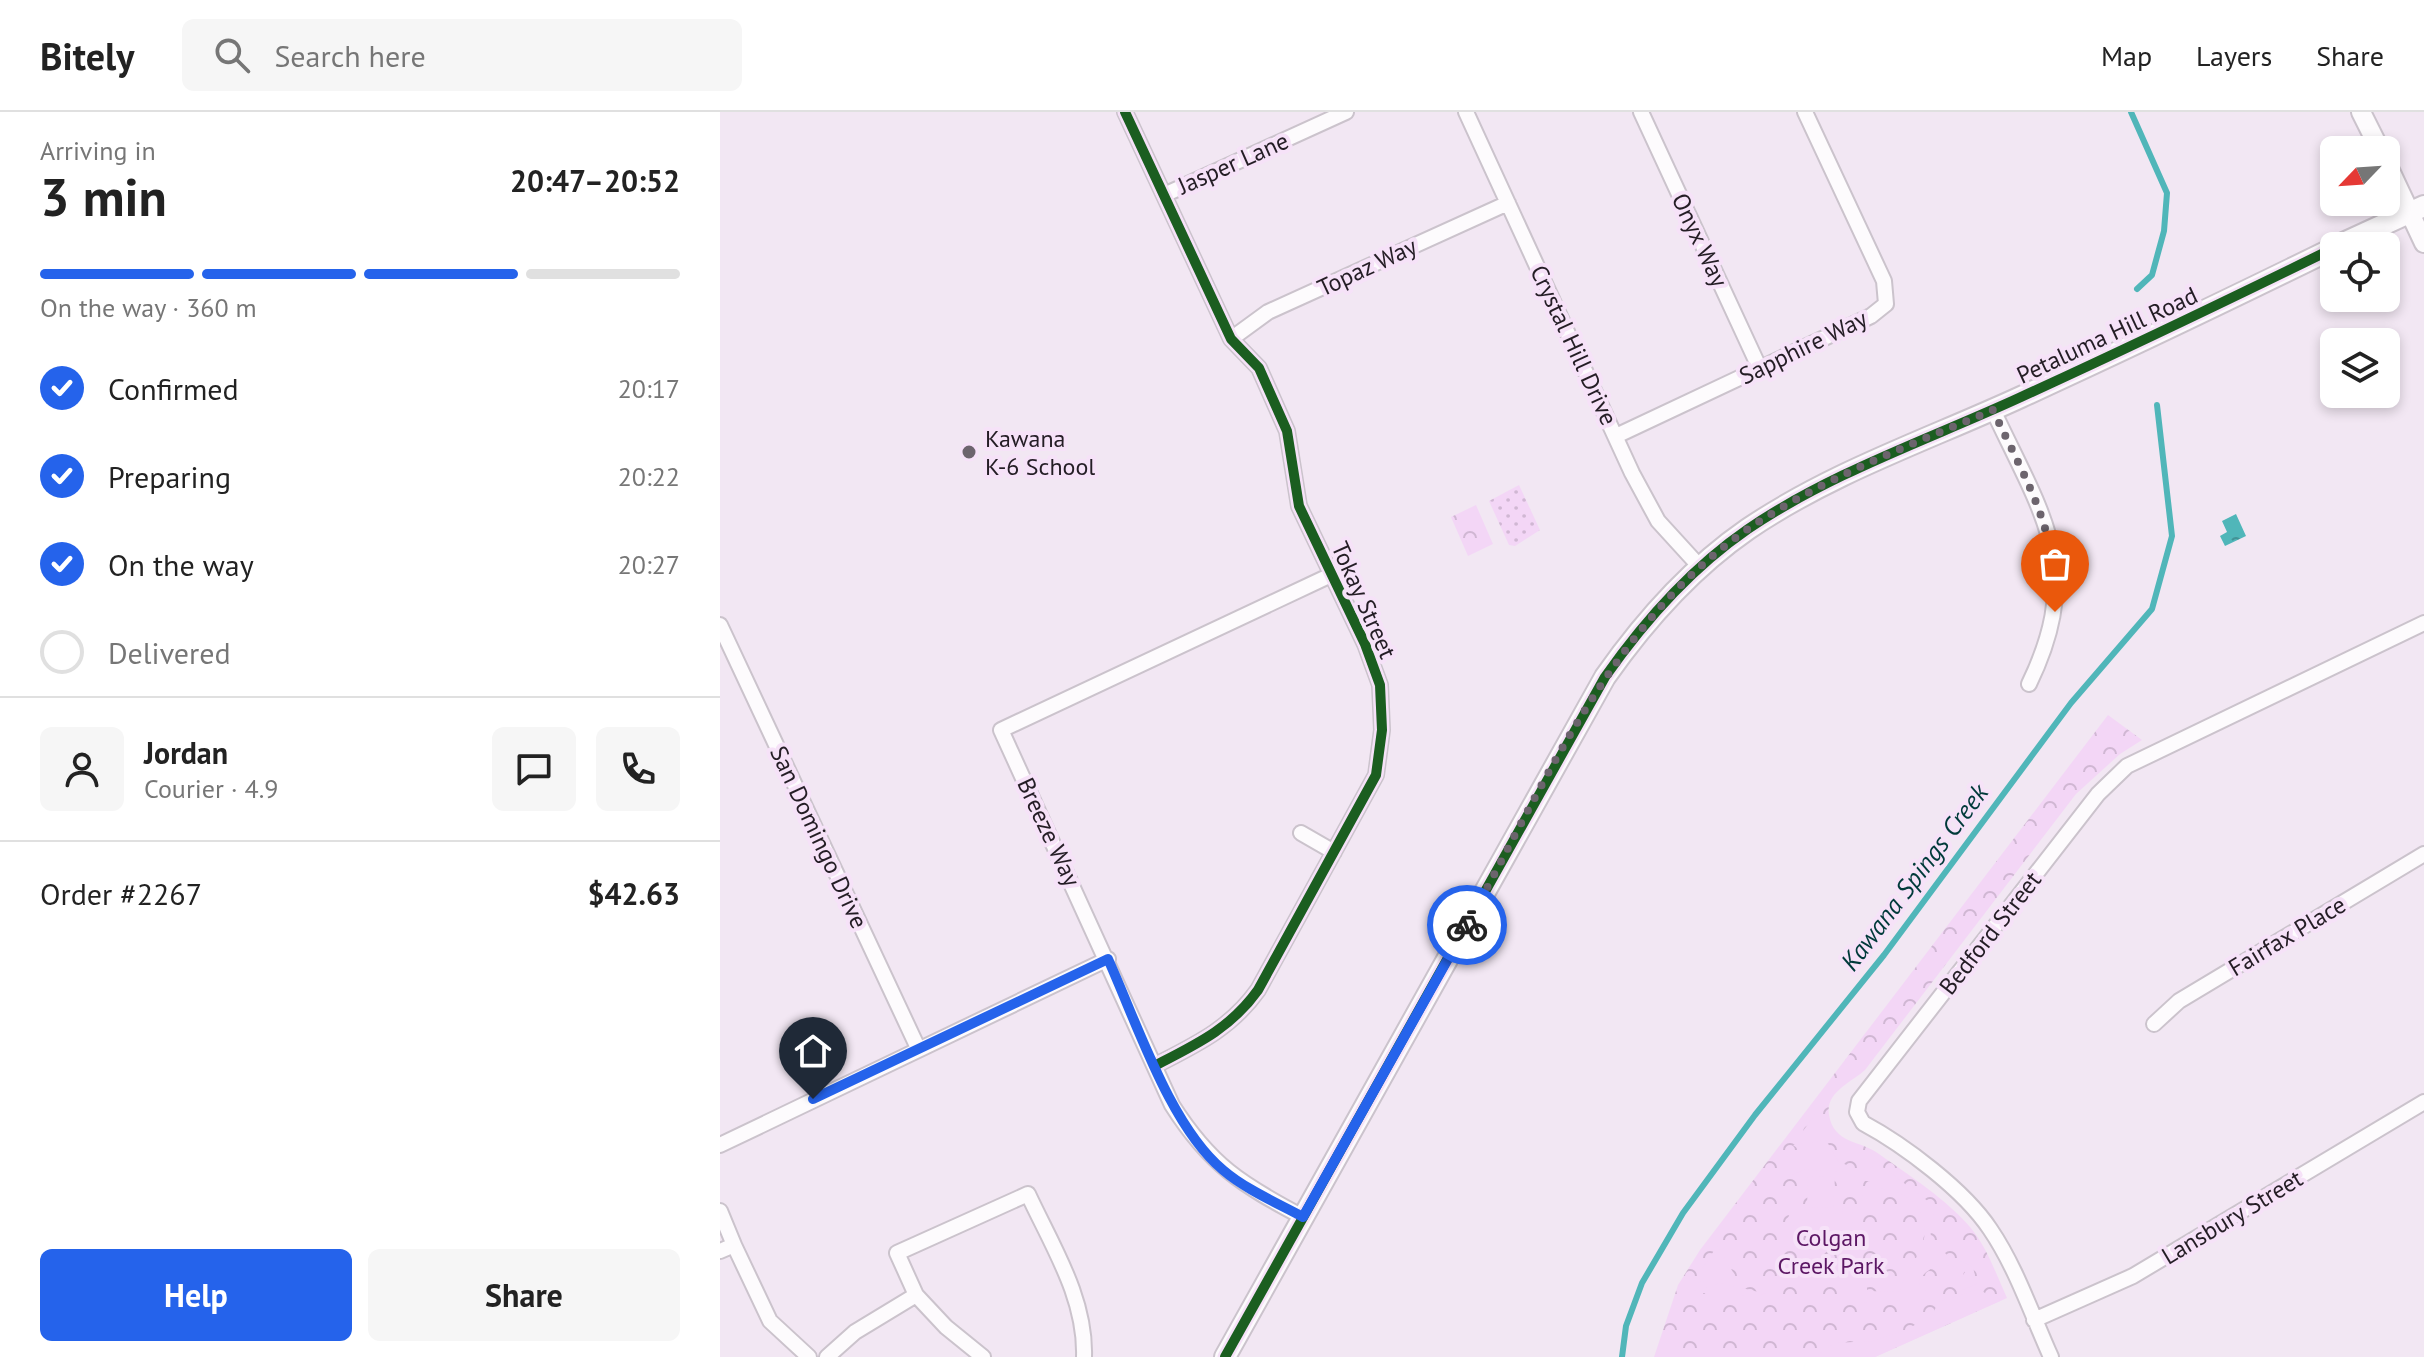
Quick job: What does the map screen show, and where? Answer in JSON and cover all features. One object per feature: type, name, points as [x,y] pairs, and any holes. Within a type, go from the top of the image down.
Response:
[{"type":"main road","name":"Petaluma Hill Road","points":[[2368,232],[2417,209]]},
{"type":"main road","name":"Petaluma Hill Road","points":[[1225,1357],[1605,677],[1631,639],[1700,567],[1746,531],[1820,486],[1993,410],[2320,255]]},
{"type":"street","name":"Tokay Street","points":[[1125,112],[1231,339],[1259,368],[1275,400],[1287,431],[1299,506],[1365,644],[1380,685],[1382,730],[1376,775],[1258,990],[1241,1014],[1217,1034],[1156,1065]]},
{"type":"street","name":"Jasper Lane","points":[[1164,195],[1346,112]]},
{"type":"street","name":"Crystal Hill Drive","points":[[1466,112],[1658,521],[1700,567]]},
{"type":"street","name":"Onyx Way","points":[[1641,112],[1759,367]]},
{"type":"street","name":"Sapphire Way","points":[[1616,436],[1871,316],[1886,304],[1884,281],[1805,112]]},
{"type":"street","points":[[2361,112],[2373,136]]},
{"type":"street","points":[[2400,183],[2417,209],[2424,243]]},
{"type":"street","name":"Topaz Way","points":[[1231,339],[1268,312],[1508,203]]},
{"type":"street","points":[[1993,410],[2049,535],[2057,571],[2055,612],[2048,645],[2029,684]]},
{"type":"street","name":"Breeze Way","points":[[1303,1217],[1223,1171],[1186,1128],[1172,1105],[1001,730],[1331,575]]},
{"type":"street","name":"Bedford Street","points":[[2051,1357],[1991,1230],[1971,1205],[1880,1132],[1863,1123],[1857,1112],[1859,1101],[2098,794],[2127,766],[2424,623]]},
{"type":"street","name":"San Domingo Drive","points":[[720,625],[918,1048]]},
{"type":"street","points":[[1301,833],[1334,852]]},
{"type":"street","name":"Fairfax Place","points":[[2154,1024],[2179,1001],[2424,854]]},
{"type":"street","points":[[720,1145],[1108,959]]},
{"type":"street","name":"Lansbury Street","points":[[2034,1320],[2133,1276],[2424,1102]]},
{"type":"street","points":[[983,1357],[946,1327],[916,1295],[897,1253],[1028,1194],[1072,1288],[1085,1331],[1084,1357]]},
{"type":"street","points":[[720,1211],[727,1248],[770,1321],[809,1357]]},
{"type":"street","points":[[827,1357],[855,1332],[916,1295]]},
{"type":"green space","points":[[1519,485],[1540,530],[1515,546],[1509,545],[1489,501]]},
{"type":"green space","points":[[1476,505],[1493,544],[1468,556],[1451,517]]},
{"type":"green space","name":"Colgan Creek Park","points":[[2108,715],[2142,740],[2120,754],[2076,794],[1865,1070],[1835,1094],[1829,1107],[1836,1131],[1872,1149],[1927,1188],[1970,1227],[1991,1261],[2007,1298],[1875,1357],[1654,1357],[1678,1285],[1700,1250]]},
{"type":"green space","points":[[1817,1112],[1825,1134],[1801,1136],[1800,1135]]},
{"type":"green space","points":[[1826,1140],[1838,1161],[1855,1169],[1854,1178],[1844,1178],[1844,1172],[1835,1171],[1830,1162],[1824,1163],[1822,1171],[1806,1169],[1792,1175],[1790,1164],[1801,1151],[1793,1145]]},
{"type":"green space","points":[[1880,1165],[1937,1208],[1930,1220],[1931,1239],[1947,1255],[1973,1267],[1977,1284],[1963,1290],[1960,1285],[1965,1272],[1945,1265],[1927,1271],[1918,1282],[1927,1293],[1927,1299],[1861,1303],[1861,1259],[1867,1259],[1867,1291],[1900,1292],[1925,1233],[1921,1212],[1907,1197],[1874,1188],[1874,1198],[1862,1197],[1863,1188],[1870,1187],[1870,1181],[1863,1181],[1863,1169]]},
{"type":"green space","points":[[1808,1176],[1835,1177],[1833,1208],[1807,1207]]},
{"type":"green space","points":[[1843,1207],[1853,1208],[1850,1255],[1843,1254],[1826,1229],[1804,1233],[1787,1220],[1792,1209],[1800,1213],[1842,1214]]},
{"type":"green space","points":[[1717,1246],[1736,1277],[1693,1283]]},
{"type":"green space","points":[[1721,1283],[1767,1294],[1738,1296],[1690,1292]]},
{"type":"green space","points":[[1979,1289],[1988,1295],[1996,1294],[2000,1301],[1875,1357],[1815,1357],[1835,1343],[1872,1341],[1908,1329],[1933,1314],[1938,1302]]},
{"type":"water","points":[[2236,514],[2246,536],[2225,546],[2220,536],[2227,532],[2222,521]]},
{"type":"waterway","name":"Kawana Spings Creek","points":[[2131,112],[2167,193],[2164,231],[2152,275],[2137,289]]},
{"type":"waterway","name":"Kawana Spings Creek","points":[[1622,1357],[1626,1326],[1642,1283],[1683,1213],[1755,1115],[1884,955],[2071,703],[2152,609],[2172,536],[2157,405]]},
{"type":"cycle path","points":[[1125,112],[1231,339],[1259,368],[1287,431],[1299,506],[1365,644],[1380,685],[1382,730],[1376,775],[1258,990],[1225,1025],[1156,1065]]},
{"type":"cycle path","points":[[1225,1357],[1605,677],[1636,635],[1688,578],[1748,529],[1813,490],[2060,379],[2320,255]]},
{"type":"way so far","points":[[1467,925],[1594,696],[1631,639],[1700,567],[1746,531],[1820,486],[1993,410],[2049,535],[2057,571],[2055,612]]},
{"type":"place","name":"Kawana K-6 School","points":[[969,452]]},
{"type":"route","points":[[813,1099],[1108,959],[1172,1105],[1193,1139],[1223,1171],[1303,1217],[1467,925]]}]
